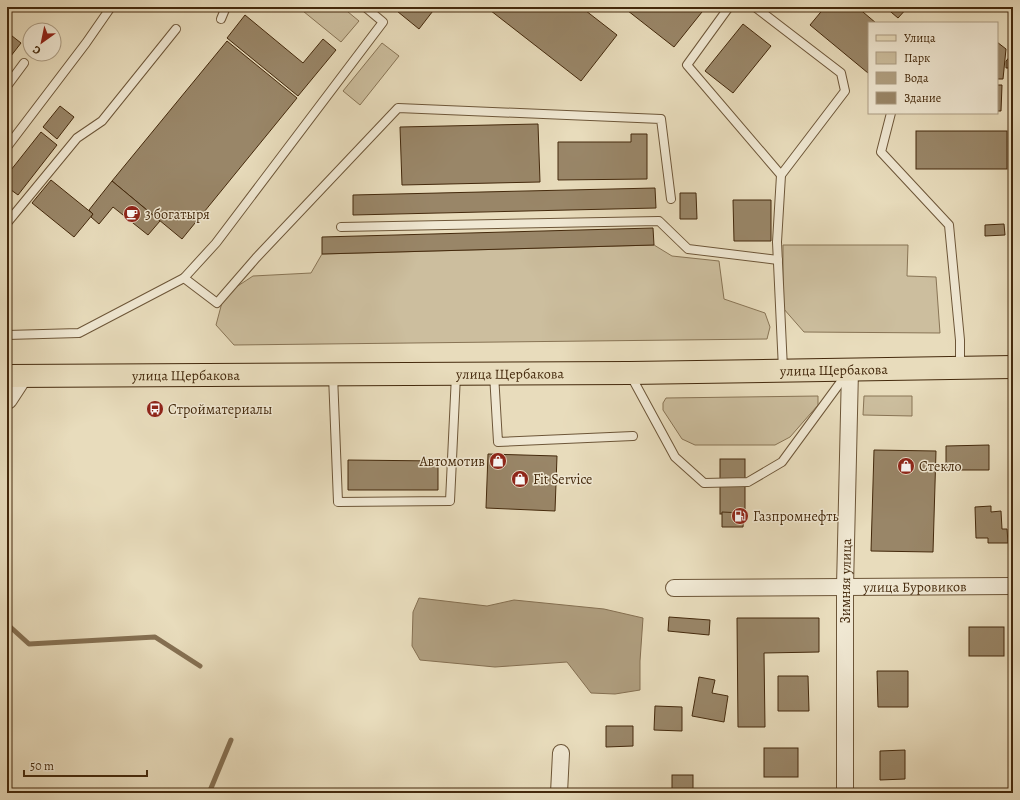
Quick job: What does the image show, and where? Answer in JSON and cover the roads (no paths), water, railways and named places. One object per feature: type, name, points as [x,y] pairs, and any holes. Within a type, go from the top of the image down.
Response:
[{"type":"main road","name":"улица Щербакова","points":[[14,376],[630,373],[1013,367]]},
{"type":"street","name":"Зимняя улица","points":[[845,793],[845,587],[850,370]]},
{"type":"street","points":[[7,399],[14,376]]},
{"type":"street","name":"улица Буровиков","points":[[674,588],[1013,586]]},
{"type":"street","points":[[559,793],[561,753]]},
{"type":"lane","points":[[7,147],[111,7]]},
{"type":"lane","points":[[221,19],[226,7]]},
{"type":"lane","points":[[7,335],[79,334],[184,278],[216,243],[384,22],[365,7]]},
{"type":"lane","points":[[729,7],[687,65],[780,174]]},
{"type":"lane","points":[[755,7],[841,73],[845,91],[780,174],[777,242],[783,371]]},
{"type":"lane","points":[[7,223],[77,138],[102,121],[176,29]]},
{"type":"lane","points":[[7,86],[24,63]]},
{"type":"lane","points":[[184,278],[217,303],[256,258],[398,108],[661,118],[671,199]]},
{"type":"lane","points":[[891,114],[881,152],[949,225],[960,340],[960,368]]},
{"type":"lane","points":[[342,227],[659,221],[688,249],[778,260]]},
{"type":"lane","points":[[630,373],[675,457],[704,482],[748,482],[782,462],[850,370]]},
{"type":"lane","points":[[333,374],[338,502],[450,501],[456,374]]},
{"type":"lane","points":[[494,374],[498,442],[633,436]]},
{"type":"water","points":[[419,598],[487,606],[514,600],[604,609],[643,618],[640,661],[640,690],[615,694],[591,693],[567,662],[495,667],[420,660],[412,646],[413,612]]},
{"type":"waterway","points":[[7,624],[29,644],[155,637],[200,666]]},
{"type":"waterway","points":[[209,793],[231,740]]},
{"type":"place","name":"3 богатыря","points":[[132,214]]},
{"type":"place","name":"Стройматериалы","points":[[155,409]]},
{"type":"place","name":"Автомотив","points":[[498,461]]},
{"type":"place","name":"Стекло","points":[[906,466]]},
{"type":"place","name":"Fit Service","points":[[520,479]]},
{"type":"place","name":"Газпромнефть","points":[[740,516]]}]
